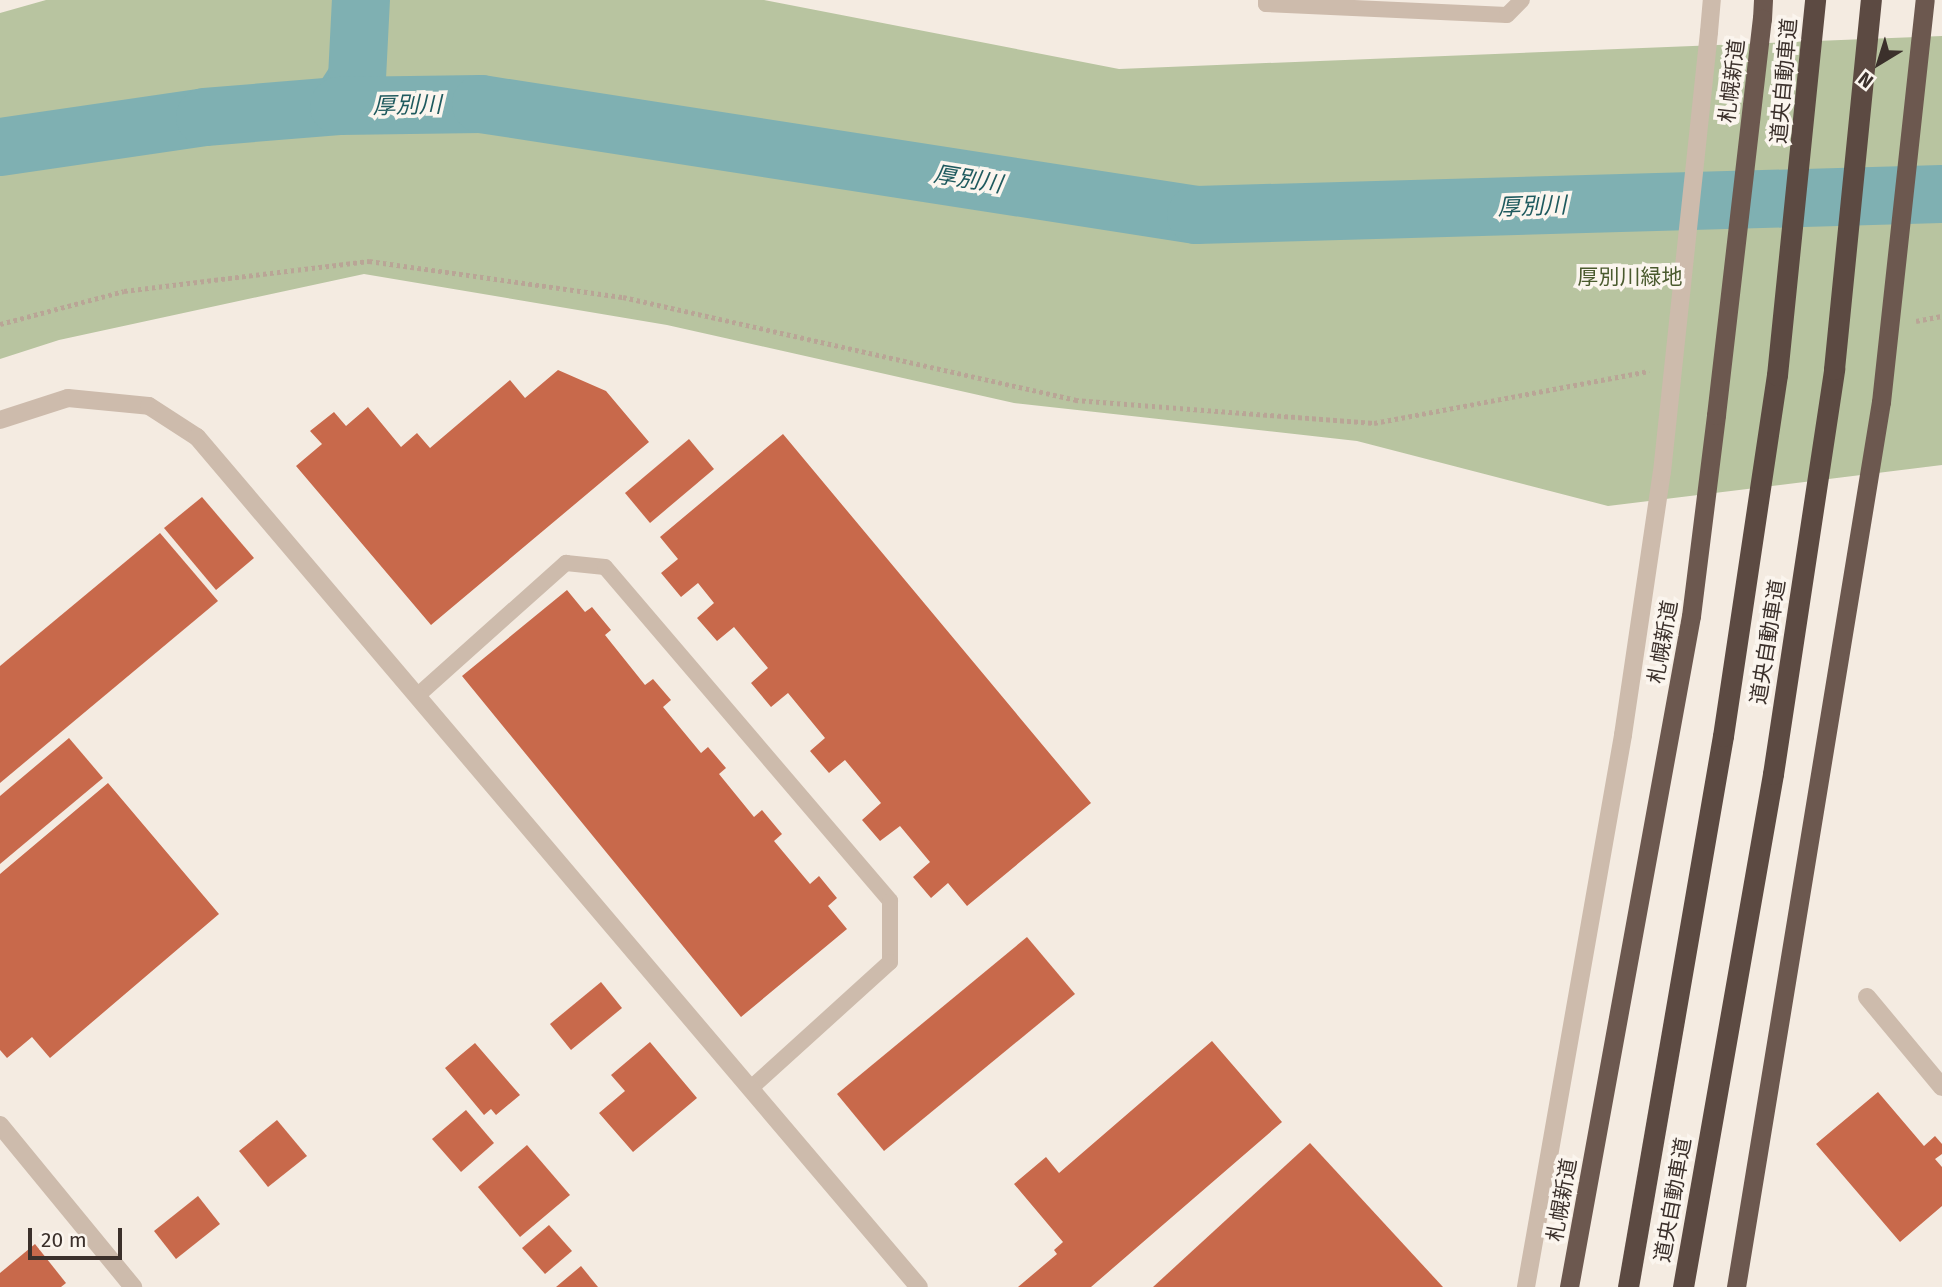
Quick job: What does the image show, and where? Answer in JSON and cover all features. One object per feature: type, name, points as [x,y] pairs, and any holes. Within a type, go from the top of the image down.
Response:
[{"type":"highway","name":"札幌新道","points":[[1569,1287],[1691,616],[1763,0]]},
{"type":"highway","name":"道央自動車道","points":[[1628,1287],[1723,736],[1777,375],[1815,0]]},
{"type":"highway","name":"道央自動車道","points":[[1683,1287],[1773,774],[1834,369],[1871,0]]},
{"type":"highway","points":[[1736,1287],[1881,402],[1925,0]]},
{"type":"street","points":[[1527,1287],[1623,735],[1662,472],[1712,0]]},
{"type":"street","points":[[0,420],[68,398],[149,406],[197,437],[919,1287]]},
{"type":"street","points":[[1867,997],[1942,1087]]},
{"type":"street","points":[[0,1125],[133,1287]]},
{"type":"lane","points":[[1266,0],[1266,4],[1507,15],[1521,0]]},
{"type":"lane","points":[[417,696],[566,563],[605,567],[890,901],[890,962],[750,1089]]},
{"type":"path","points":[[0,324],[124,290],[369,261],[623,297],[1075,400],[1374,423],[1658,369]]},
{"type":"path","points":[[1901,323],[1942,316]]},
{"type":"green space","name":"厚別川緑地","points":[[46,0],[764,0],[1119,69],[1942,36],[1942,465],[1608,506],[1357,441],[1014,403],[667,325],[364,274],[59,340],[0,359],[0,13]]},
{"type":"building","points":[[558,370],[606,391],[649,442],[431,625],[296,466],[322,444],[310,431],[334,412],[346,426],[368,407],[401,447],[417,433],[430,448],[510,380],[525,398]]},
{"type":"building","points":[[783,434],[1091,803],[967,906],[948,883],[931,898],[913,877],[930,862],[900,826],[880,841],[862,820],[881,803],[845,760],[829,773],[810,751],[825,738],[788,693],[771,707],[751,683],[768,668],[734,627],[717,641],[697,618],[714,603],[698,583],[681,597],[661,573],[678,559],[660,537]]},
{"type":"building","points":[[689,439],[714,469],[650,523],[625,493]]},
{"type":"building","points":[[202,497],[254,558],[216,590],[164,528]]},
{"type":"building","points":[[160,533],[218,601],[0,783],[0,666]]},
{"type":"building","points":[[567,590],[585,612],[592,607],[611,630],[605,635],[645,685],[653,679],[671,700],[663,707],[701,753],[708,747],[726,768],[719,774],[754,817],[762,810],[782,834],[774,841],[810,884],[819,876],[837,898],[828,906],[847,929],[741,1017],[462,676]]},
{"type":"building","points":[[69,738],[103,778],[0,864],[0,796]]},
{"type":"building","points":[[108,783],[219,914],[50,1058],[32,1037],[7,1058],[0,1050],[0,874]]},
{"type":"building","points":[[1027,937],[1075,994],[884,1151],[837,1094]]},
{"type":"building","points":[[601,982],[622,1008],[571,1050],[550,1024]]},
{"type":"building","points":[[1212,1041],[1282,1122],[1091,1287],[1018,1287],[1057,1254],[1054,1250],[1063,1242],[1014,1184],[1046,1157],[1059,1173]]},
{"type":"building","points":[[650,1042],[697,1098],[633,1152],[599,1113],[625,1091],[611,1075]]},
{"type":"building","points":[[475,1043],[520,1095],[496,1115],[491,1109],[484,1115],[445,1068]]},
{"type":"building","points":[[1878,1092],[1924,1146],[1935,1136],[1942,1144],[1942,1154],[1935,1159],[1942,1167],[1942,1206],[1900,1242],[1816,1144]]},
{"type":"building","points":[[466,1110],[494,1143],[461,1172],[432,1139]]},
{"type":"building","points":[[277,1120],[307,1156],[268,1187],[239,1151]]},
{"type":"building","points":[[1310,1143],[1443,1287],[1153,1287]]},
{"type":"building","points":[[527,1145],[570,1195],[520,1237],[478,1187]]},
{"type":"building","points":[[198,1196],[220,1224],[176,1259],[154,1231]]},
{"type":"building","points":[[549,1225],[572,1251],[545,1274],[522,1248]]},
{"type":"building","points":[[35,1244],[66,1283],[61,1287],[0,1287],[0,1273]]},
{"type":"building","points":[[581,1266],[598,1287],[556,1287]]},
{"type":"waterway","points":[[339,106],[357,78],[361,0]]},
{"type":"waterway","name":"厚別川","points":[[0,147],[205,117],[339,106],[481,104],[1196,215],[1942,194]]}]
